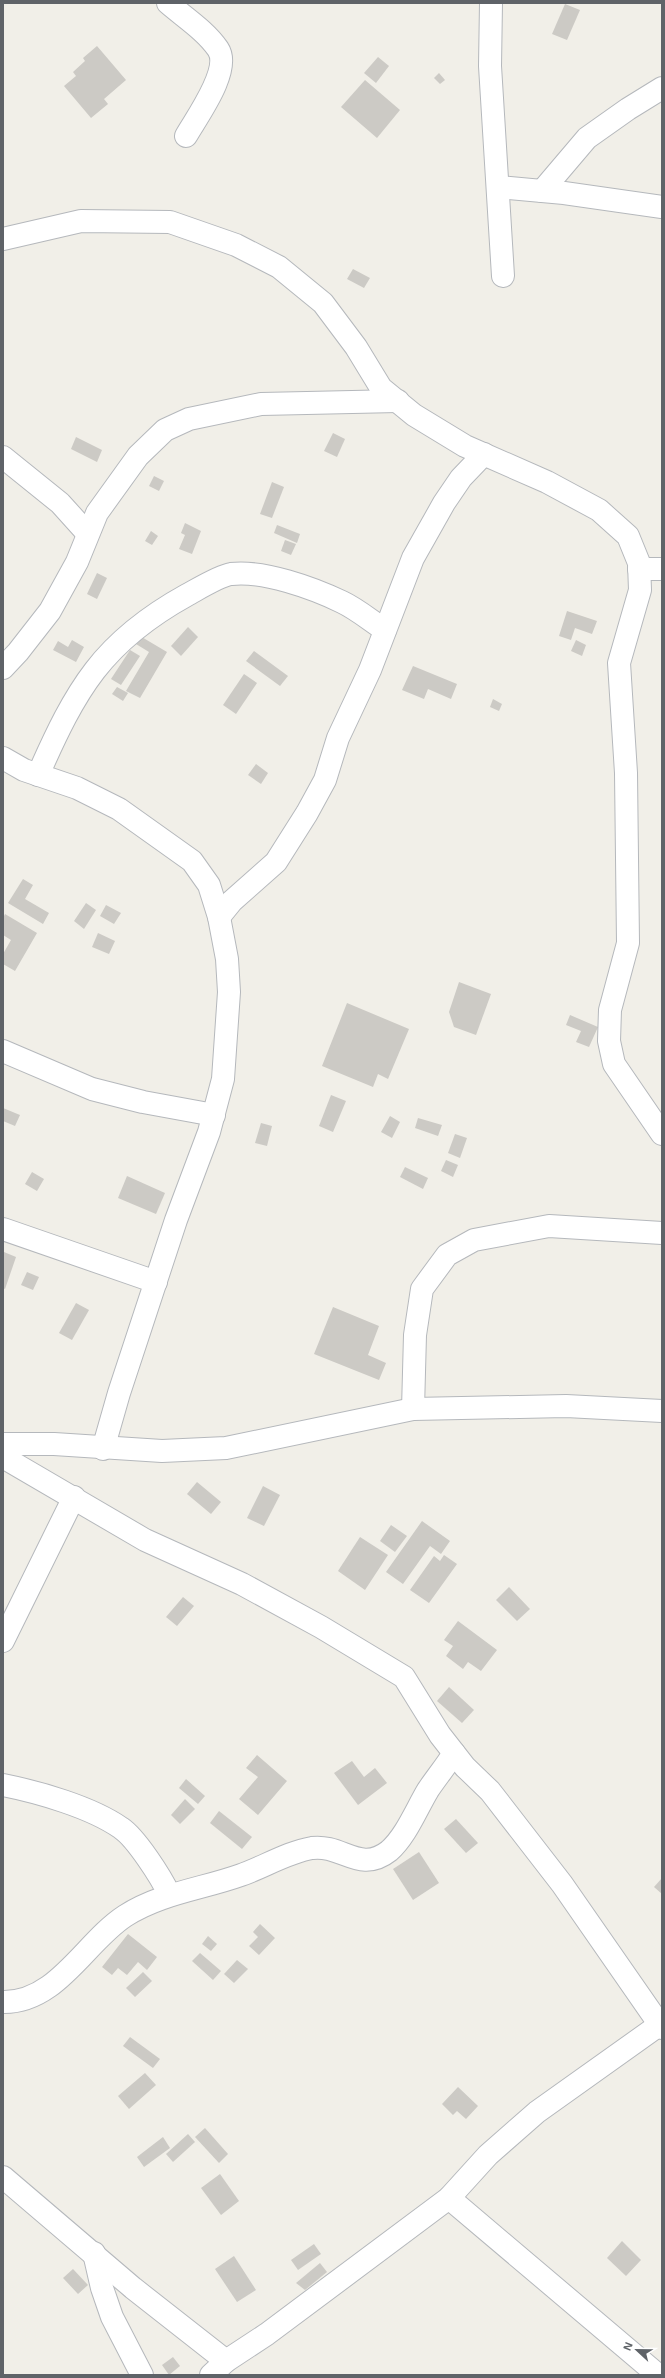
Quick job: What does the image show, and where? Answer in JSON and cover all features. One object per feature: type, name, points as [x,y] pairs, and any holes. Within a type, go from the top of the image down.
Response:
[{"type":"street","points":[[168,3],[219,50],[221,63],[213,90],[186,136]]},
{"type":"street","points":[[491,3],[490,66],[503,276]]},
{"type":"street","points":[[542,191],[587,138],[628,109],[662,88]]},
{"type":"street","points":[[498,187],[542,191],[662,207]]},
{"type":"street","points":[[3,239],[81,221],[170,222],[236,245],[279,267],[323,303],[356,347],[381,388],[414,415],[465,446],[547,482],[599,510],[628,536],[639,563],[640,590],[620,663],[626,773],[628,943],[610,1010],[609,1041],[614,1064],[662,1134]]},
{"type":"street","points":[[3,668],[18,652],[50,611],[76,562],[96,513],[138,456],[165,430],[189,419],[261,404],[398,401]]},
{"type":"street","points":[[219,917],[232,901],[276,862],[289,844],[325,780],[338,738],[370,670],[414,558],[444,503],[461,478],[484,454]]},
{"type":"street","points":[[3,457],[60,503],[87,533]]},
{"type":"street","points":[[639,569],[662,569]]},
{"type":"street","points":[[38,775],[60,724],[98,663],[132,630],[174,602],[230,574],[284,581],[342,602],[385,630]]},
{"type":"street","points":[[6,763],[76,788],[119,809],[192,861],[209,885],[219,917],[227,959],[229,992],[223,1079],[214,1115],[156,1282],[103,1449]]},
{"type":"street","points":[[3,1051],[92,1089],[143,1102],[214,1115]]},
{"type":"street","points":[[414,1409],[415,1335],[422,1289],[446,1255],[474,1240],[549,1226],[662,1233]]},
{"type":"street","points":[[3,1229],[156,1282]]},
{"type":"street","points":[[3,1444],[54,1444],[103,1449],[162,1451],[226,1448],[414,1409],[566,1406],[662,1411]]},
{"type":"street","points":[[3,1458],[74,1497],[145,1540],[242,1584],[321,1627],[392,1669],[404,1678],[465,1768],[490,1791],[562,1884],[661,2025],[537,2112],[488,2155],[449,2198],[219,2368],[94,2253],[3,2177]]},
{"type":"street","points":[[3,1641],[74,1497]]},
{"type":"street","points":[[3,2002],[14,2002],[40,1992],[67,1972],[91,1945],[125,1916],[169,1894],[240,1876],[310,1848],[332,1848],[353,1859],[369,1860],[379,1857],[390,1850],[402,1834],[454,1753]]},
{"type":"street","points":[[3,1785],[32,1791],[86,1811],[121,1828],[145,1855],[169,1894]]},
{"type":"street","points":[[449,2198],[658,2375]]},
{"type":"street","points":[[94,2253],[102,2288],[112,2317],[142,2375]]},
{"type":"building","points":[[565,4],[580,10],[567,40],[552,34]]},
{"type":"building","points":[[97,46],[126,80],[104,99],[108,104],[91,118],[64,86],[76,76],[73,72],[85,61],[83,58]]},
{"type":"building","points":[[378,57],[389,66],[376,83],[364,73]]},
{"type":"building","points":[[439,73],[445,80],[440,84],[434,78]]},
{"type":"building","points":[[365,80],[400,110],[377,138],[341,107]]},
{"type":"building","points":[[353,269],[370,278],[364,288],[347,279]]},
{"type":"building","points":[[333,433],[345,439],[337,457],[324,451]]},
{"type":"building","points":[[76,437],[102,450],[97,462],[71,449]]},
{"type":"building","points":[[154,476],[164,481],[159,491],[149,486]]},
{"type":"building","points":[[272,482],[284,487],[272,518],[260,514]]},
{"type":"building","points":[[185,523],[201,531],[192,554],[179,549],[185,535],[181,533]]},
{"type":"building","points":[[277,525],[300,534],[297,543],[274,533]]},
{"type":"building","points":[[151,531],[158,536],[152,545],[145,541]]},
{"type":"building","points":[[285,540],[296,544],[291,555],[281,551]]},
{"type":"building","points":[[97,573],[107,578],[97,599],[87,594]]},
{"type":"building","points":[[567,611],[597,621],[592,634],[575,628],[571,640],[559,636]]},
{"type":"building","points":[[188,627],[198,637],[181,656],[171,646]]},
{"type":"building","points":[[140,636],[167,652],[140,698],[126,691],[149,652],[136,644]]},
{"type":"building","points":[[72,640],[84,647],[76,662],[53,650],[58,641],[68,647]]},
{"type":"building","points":[[576,640],[586,645],[582,656],[571,651]]},
{"type":"building","points":[[130,650],[140,656],[121,685],[111,679]]},
{"type":"building","points":[[254,651],[288,676],[280,686],[246,661]]},
{"type":"building","points":[[413,666],[457,684],[451,699],[428,689],[424,699],[402,690]]},
{"type":"building","points":[[244,674],[257,683],[236,714],[223,705]]},
{"type":"building","points":[[117,687],[128,693],[123,701],[112,694]]},
{"type":"building","points":[[493,699],[502,704],[499,711],[490,707]]},
{"type":"building","points":[[256,764],[268,773],[261,784],[248,775]]},
{"type":"building","points":[[23,879],[33,885],[25,899],[49,913],[43,924],[8,903]]},
{"type":"building","points":[[86,903],[96,910],[84,929],[74,921]]},
{"type":"building","points":[[106,905],[121,913],[114,924],[100,916]]},
{"type":"building","points":[[5,914],[37,933],[15,971],[3,964],[3,954],[11,940],[3,935],[3,918]]},
{"type":"building","points":[[98,933],[115,941],[109,954],[92,947]]},
{"type":"building","points":[[459,982],[491,994],[476,1035],[454,1027],[449,1012]]},
{"type":"building","points":[[347,1003],[409,1029],[388,1079],[378,1074],[373,1087],[322,1066]]},
{"type":"building","points":[[570,1015],[598,1027],[589,1047],[576,1042],[581,1031],[566,1025]]},
{"type":"building","points":[[331,1095],[346,1101],[333,1132],[319,1126]]},
{"type":"building","points":[[3,1108],[20,1115],[15,1126],[3,1121]]},
{"type":"building","points":[[390,1116],[400,1122],[392,1138],[381,1132]]},
{"type":"building","points":[[418,1118],[442,1125],[438,1136],[415,1128]]},
{"type":"building","points":[[261,1123],[272,1126],[267,1146],[255,1143]]},
{"type":"building","points":[[455,1134],[467,1138],[460,1158],[448,1153]]},
{"type":"building","points":[[446,1160],[458,1165],[453,1177],[441,1171]]},
{"type":"building","points":[[405,1167],[428,1178],[423,1189],[400,1177]]},
{"type":"building","points":[[32,1172],[44,1179],[37,1191],[25,1184]]},
{"type":"building","points":[[127,1176],[165,1193],[156,1214],[118,1198]]},
{"type":"building","points":[[4,1252],[16,1257],[5,1289],[3,1288]]},
{"type":"building","points":[[27,1272],[39,1277],[33,1290],[21,1285]]},
{"type":"building","points":[[76,1303],[89,1310],[72,1340],[59,1333]]},
{"type":"building","points":[[333,1307],[379,1326],[368,1355],[386,1363],[379,1380],[314,1354]]},
{"type":"building","points":[[197,1482],[221,1502],[211,1514],[187,1494]]},
{"type":"building","points":[[263,1486],[280,1495],[264,1526],[247,1518]]},
{"type":"building","points":[[422,1521],[450,1541],[441,1554],[430,1546],[403,1584],[386,1572]]},
{"type":"building","points":[[391,1525],[407,1536],[395,1552],[380,1541]]},
{"type":"building","points":[[360,1537],[388,1555],[365,1590],[338,1571]]},
{"type":"building","points":[[444,1555],[457,1564],[429,1603],[410,1590],[434,1556],[440,1561]]},
{"type":"building","points":[[509,1587],[530,1609],[517,1621],[496,1600]]},
{"type":"building","points":[[183,1597],[194,1606],[177,1626],[166,1617]]},
{"type":"building","points":[[458,1621],[497,1650],[481,1671],[468,1662],[463,1669],[446,1656],[453,1646],[444,1640]]},
{"type":"building","points":[[449,1687],[474,1710],[462,1723],[437,1701]]},
{"type":"building","points":[[257,1755],[287,1781],[258,1815],[239,1799],[258,1777],[246,1768]]},
{"type":"building","points":[[352,1761],[364,1777],[375,1768],[387,1783],[358,1805],[334,1773]]},
{"type":"building","points":[[186,1779],[205,1796],[198,1804],[179,1788]]},
{"type":"building","points":[[185,1799],[195,1809],[180,1824],[171,1815]]},
{"type":"building","points":[[219,1811],[252,1837],[242,1849],[210,1823]]},
{"type":"building","points":[[456,1819],[478,1843],[466,1853],[444,1829]]},
{"type":"building","points":[[419,1852],[439,1883],[413,1900],[393,1869]]},
{"type":"building","points":[[662,1878],[662,1894],[654,1887]]},
{"type":"building","points":[[260,1924],[275,1938],[259,1955],[249,1946],[258,1937],[253,1932]]},
{"type":"building","points":[[128,1934],[157,1957],[147,1970],[138,1962],[127,1975],[118,1968],[112,1975],[102,1967]]},
{"type":"building","points":[[208,1936],[217,1944],[211,1951],[202,1944]]},
{"type":"building","points":[[200,1953],[221,1971],[213,1980],[192,1961]]},
{"type":"building","points":[[237,1960],[248,1969],[234,1983],[224,1974]]},
{"type":"building","points":[[143,1972],[152,1981],[135,1997],[126,1988]]},
{"type":"building","points":[[130,2037],[160,2059],[153,2068],[123,2046]]},
{"type":"building","points":[[145,2073],[156,2085],[129,2109],[118,2096]]},
{"type":"building","points":[[458,2087],[478,2106],[466,2119],[457,2111],[453,2115],[442,2104]]},
{"type":"building","points":[[205,2128],[228,2154],[219,2163],[195,2137]]},
{"type":"building","points":[[188,2134],[195,2142],[173,2162],[166,2154]]},
{"type":"building","points":[[163,2137],[170,2148],[144,2167],[137,2157]]},
{"type":"building","points":[[220,2174],[239,2201],[221,2215],[201,2188]]},
{"type":"building","points":[[622,2241],[641,2260],[626,2276],[607,2258]]},
{"type":"building","points":[[314,2244],[321,2254],[298,2270],[291,2260]]},
{"type":"building","points":[[234,2256],[256,2290],[237,2302],[215,2269]]},
{"type":"building","points":[[320,2263],[327,2272],[305,2290],[296,2283]]},
{"type":"building","points":[[73,2269],[88,2285],[78,2294],[63,2278]]},
{"type":"building","points":[[173,2357],[180,2366],[169,2375],[162,2365]]}]
